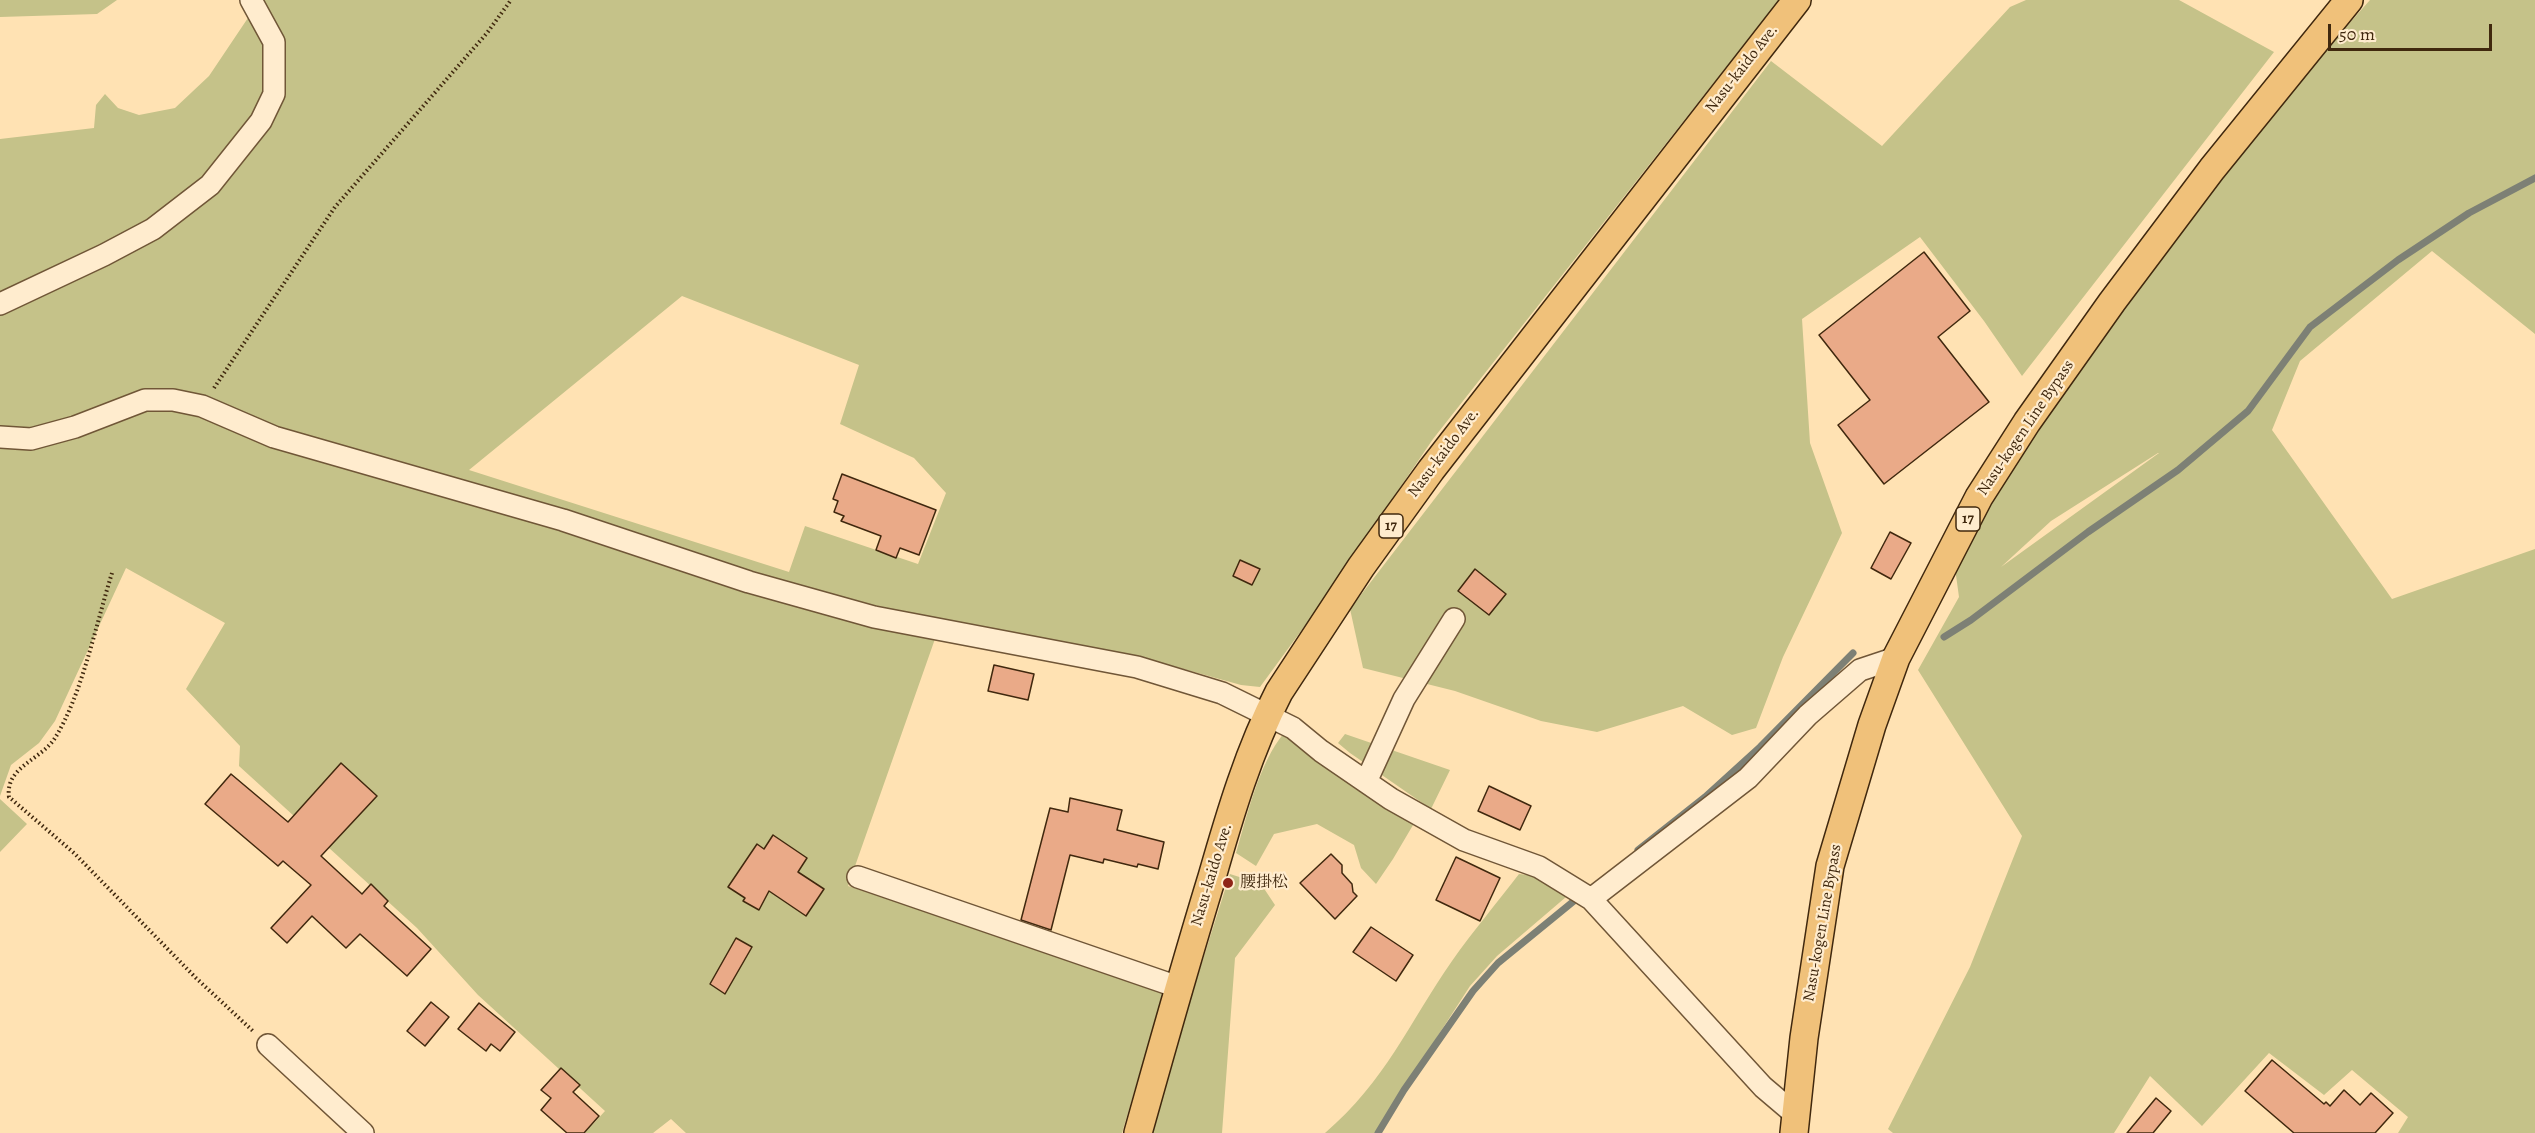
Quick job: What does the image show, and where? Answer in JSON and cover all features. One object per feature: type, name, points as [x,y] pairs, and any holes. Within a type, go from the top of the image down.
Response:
[{"type":"main road","name":"Nasu-kaido Ave.","points":[[1138,1133],[1178,987],[1236,800],[1268,714],[1279,692],[1361,567],[1431,470],[1797,0]]},
{"type":"main road","name":"Nasu-kogen Line Bypass","points":[[1795,1124],[1815,960],[1830,866],[1872,725],[1896,657],[1979,497],[2027,422],[2112,302],[2212,169],[2349,0]]},
{"type":"street","points":[[0,304],[153,229],[210,185],[261,121],[274,94],[274,42],[251,0]]},
{"type":"street","points":[[0,437],[31,439],[75,427],[145,400],[173,400],[202,406],[274,437],[562,520],[749,582],[874,617],[1137,667],[1222,693],[1293,728],[1321,751],[1366,782],[1464,840],[1539,867],[1591,899],[1795,1124]]},
{"type":"street","points":[[1366,782],[1404,699],[1454,619]]},
{"type":"street","points":[[1591,899],[1749,778],[1808,715],[1860,670],[1896,657]]},
{"type":"street","points":[[858,877],[1178,987]]},
{"type":"street","points":[[268,1045],[363,1133]]},
{"type":"path","points":[[202,406],[334,207],[487,33],[511,0]]},
{"type":"path","points":[[112,573],[69,713],[53,741],[13,776],[8,786],[9,797],[74,853],[196,978],[268,1045]]},
{"type":"shaded area","points":[[0,0],[117,0],[97,14],[0,17]]},
{"type":"shaded area","points":[[260,0],[1779,0],[1433,439],[1323,601],[1260,687],[1241,685],[1155,661],[942,619],[848,886],[1164,990],[1122,1133],[686,1133],[671,1119],[653,1133],[585,1133],[605,1111],[478,995],[417,928],[239,766],[240,746],[186,689],[225,623],[126,568],[55,721],[39,743],[11,765],[0,796],[0,139],[94,128],[96,105],[105,94],[118,108],[139,115],[175,108],[209,76]],"holes":[[[682,296],[859,365],[840,424],[914,458],[946,493],[918,564],[805,526],[789,572],[469,470]]]},
{"type":"shaded area","points":[[2026,0],[2179,0],[2274,52],[2022,376],[1984,321],[1920,237],[1802,319],[1810,443],[1842,533],[1783,657],[1756,728],[1732,735],[1683,706],[1597,732],[1541,721],[1455,691],[1363,668],[1350,609],[1771,61],[1882,146],[2010,7]]},
{"type":"shaded area","points":[[2370,0],[2535,0],[2535,334],[2432,251],[2300,361],[2272,430],[2392,599],[2535,549],[2535,1133],[2398,1133],[2408,1117],[2352,1070],[2324,1095],[2269,1053],[2202,1126],[2150,1076],[2114,1133],[1893,1133],[1888,1129],[1970,967],[2022,836],[1918,670],[1959,597],[1955,568],[2007,475],[2116,314],[2307,71]],"holes":[[[2159,453],[2001,567],[2051,521]]]},
{"type":"shaded area","points":[[1284,733],[1416,820],[1376,884],[1361,868],[1354,845],[1317,824],[1274,834],[1256,866],[1236,853],[1261,774],[1275,745]]},
{"type":"shaded area","points":[[1345,734],[1450,770],[1431,809],[1338,743]]},
{"type":"shaded area","points":[[0,799],[27,824],[0,852]]},
{"type":"shaded area","points":[[1230,874],[1261,884],[1275,905],[1235,958],[1222,1133],[1148,1133]]},
{"type":"shaded area","points":[[1519,874],[1537,876],[1566,897],[1497,956],[1470,986],[1375,1133],[1325,1133],[1346,1114],[1380,1073],[1452,961]]},
{"type":"building","points":[[1924,252],[1970,311],[1938,337],[1989,402],[1884,484],[1838,425],[1870,400],[1819,335]]},
{"type":"building","points":[[842,474],[936,510],[919,555],[900,548],[896,558],[876,550],[881,536],[841,521],[844,516],[834,512],[838,501],[833,499]]},
{"type":"building","points":[[1890,532],[1911,543],[1891,579],[1871,568]]},
{"type":"building","points":[[1240,560],[1260,569],[1252,585],[1233,576]]},
{"type":"building","points":[[1475,569],[1506,594],[1489,615],[1458,591]]},
{"type":"building","points":[[994,665],[1034,674],[1028,700],[988,691]]},
{"type":"building","points":[[341,763],[377,796],[321,856],[362,894],[371,884],[388,901],[384,906],[431,949],[407,976],[360,934],[346,948],[312,916],[287,943],[271,928],[311,885],[283,861],[278,866],[205,804],[231,774],[288,822]]},
{"type":"building","points":[[1489,786],[1531,806],[1520,830],[1478,811]]},
{"type":"building","points":[[1070,798],[1122,810],[1117,830],[1164,842],[1158,869],[1138,864],[1137,867],[1104,859],[1103,863],[1070,855],[1051,930],[1021,920],[1050,808],[1068,812]]},
{"type":"building","points":[[773,835],[807,858],[798,872],[824,889],[806,916],[769,891],[759,910],[743,901],[745,898],[728,887],[757,844],[764,849]]},
{"type":"building","points":[[1331,854],[1342,865],[1342,873],[1352,884],[1353,892],[1357,896],[1335,919],[1300,883]]},
{"type":"building","points":[[1456,857],[1500,878],[1480,921],[1436,900]]},
{"type":"building","points":[[1371,927],[1413,955],[1396,981],[1353,952]]},
{"type":"building","points":[[736,938],[752,947],[725,994],[710,984]]},
{"type":"building","points":[[431,1002],[449,1017],[425,1046],[407,1031]]},
{"type":"building","points":[[479,1003],[515,1032],[500,1051],[491,1044],[486,1051],[458,1029]]},
{"type":"building","points":[[2272,1060],[2324,1104],[2326,1102],[2330,1106],[2344,1090],[2360,1105],[2371,1093],[2393,1113],[2375,1133],[2294,1133],[2245,1091]]},
{"type":"building","points":[[561,1068],[580,1085],[573,1092],[599,1116],[584,1133],[567,1133],[541,1110],[551,1098],[541,1090]]},
{"type":"building","points":[[2156,1098],[2171,1111],[2153,1133],[2127,1133]]},
{"type":"waterway","points":[[1944,637],[1971,620],[2088,532],[2178,470],[2248,411],[2310,327],[2398,260],[2469,213],[2535,178]]},
{"type":"waterway","points":[[1638,850],[1705,797],[1760,747],[1853,653]]},
{"type":"waterway","points":[[1378,1133],[1404,1090],[1473,991],[1498,963],[1580,896]]},
{"type":"place","name":"腰掛松","points":[[1228,883]]}]
